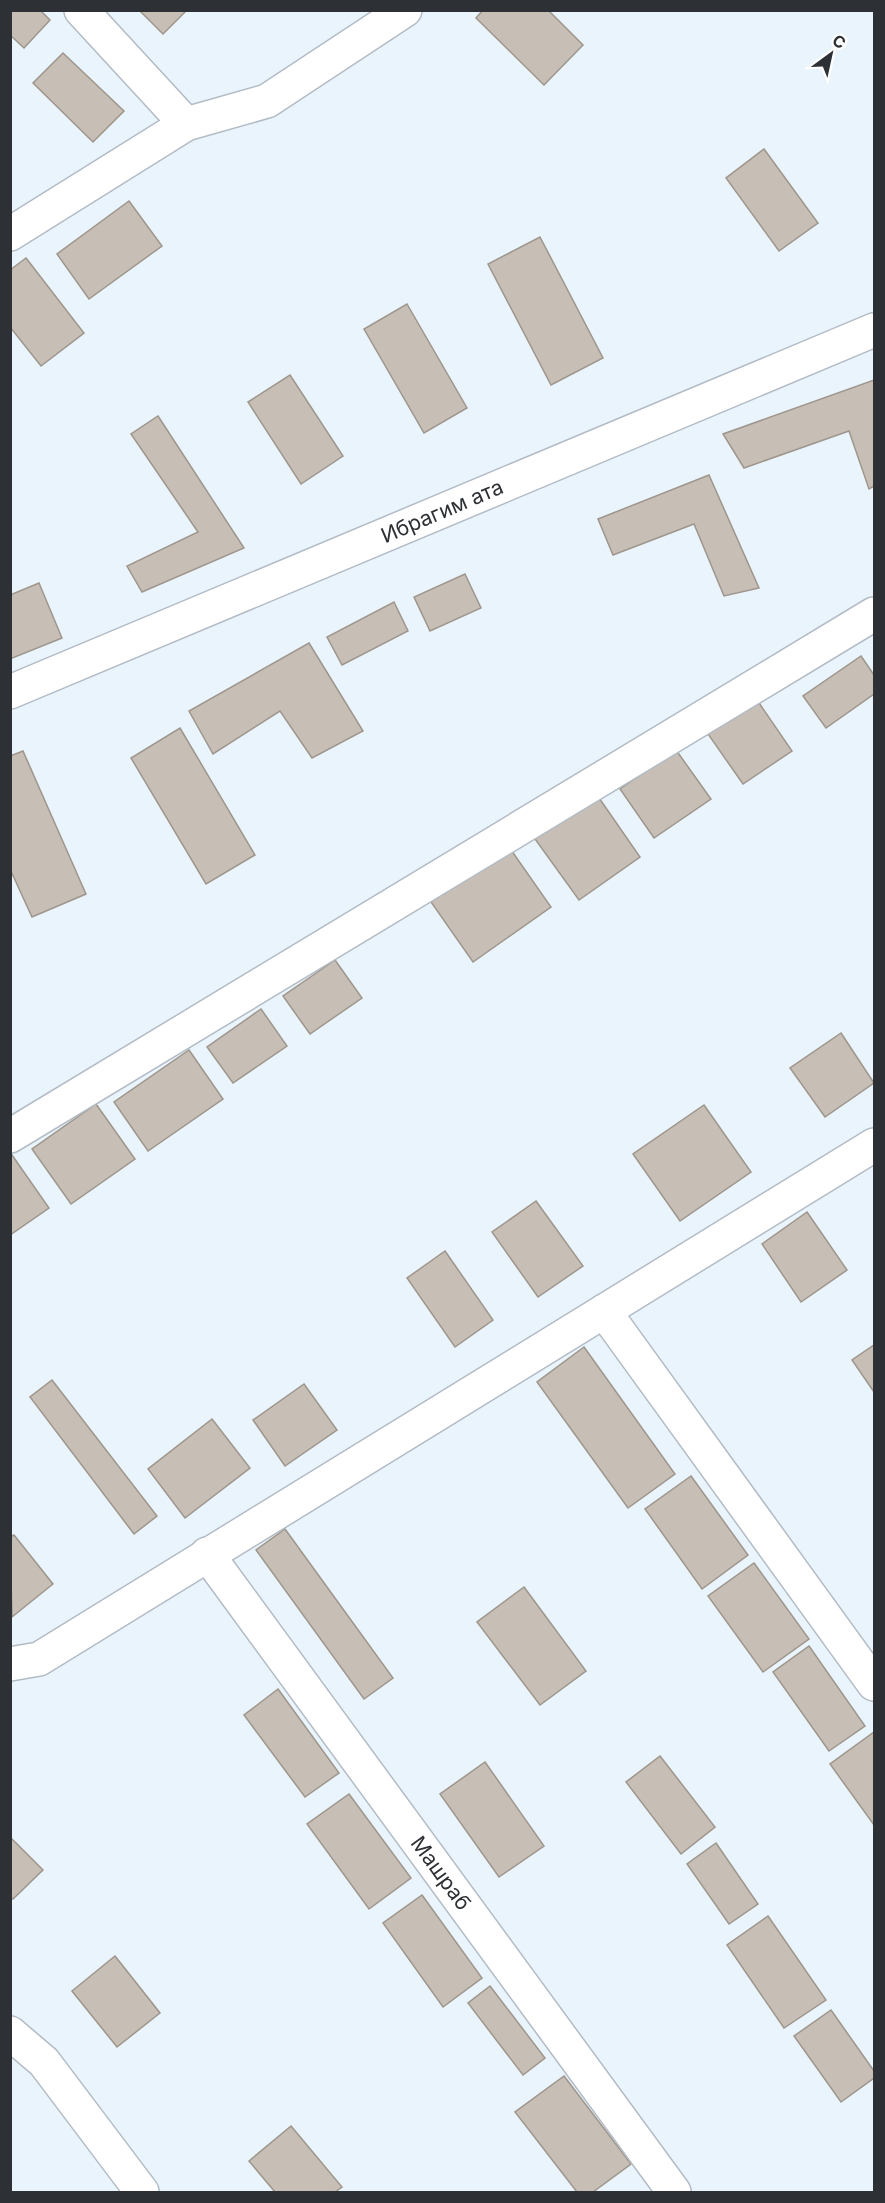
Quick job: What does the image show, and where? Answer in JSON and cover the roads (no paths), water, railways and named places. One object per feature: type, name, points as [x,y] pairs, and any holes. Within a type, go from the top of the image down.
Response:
[{"type":"street","points":[[81,10],[186,124]]},
{"type":"street","points":[[10,234],[186,124],[267,101],[405,10]]},
{"type":"street","name":"Ибрагим ата","points":[[10,692],[874,330]]},
{"type":"street","points":[[10,1136],[874,614]]},
{"type":"street","points":[[10,1664],[39,1659],[874,1145]]},
{"type":"street","points":[[604,1311],[874,1684]]},
{"type":"street","name":"Машраб","points":[[207,1554],[674,2193]]},
{"type":"street","points":[[10,2033],[44,2062],[142,2193]]}]
